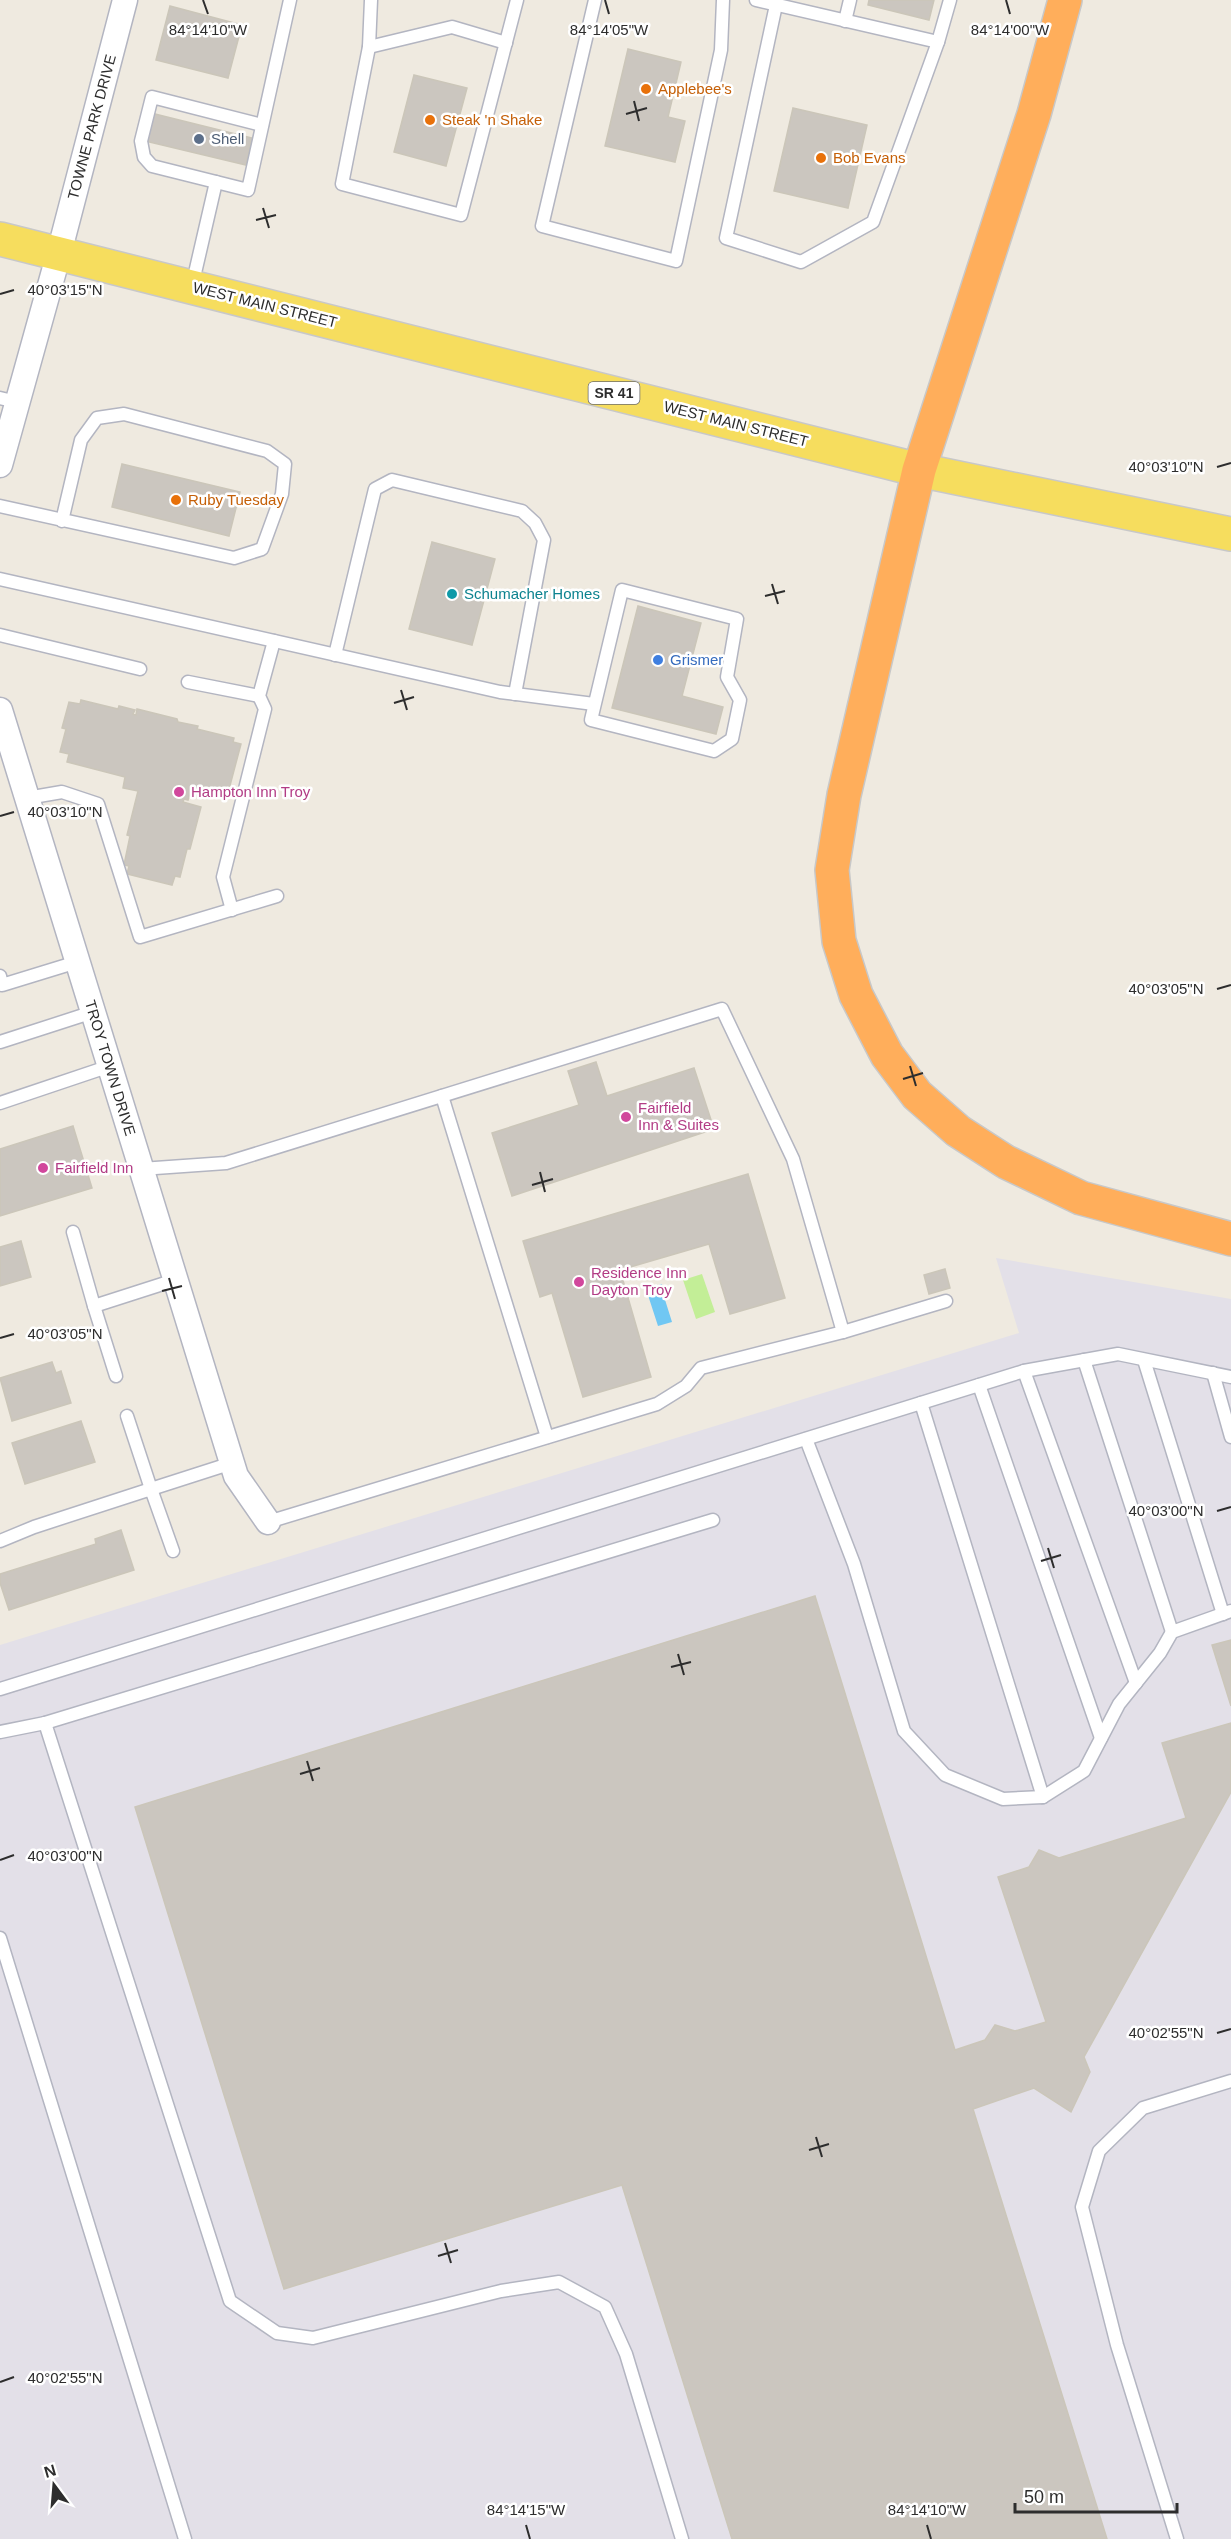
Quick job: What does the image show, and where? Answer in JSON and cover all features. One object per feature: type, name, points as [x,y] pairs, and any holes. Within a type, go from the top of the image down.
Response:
[{"type":"highway","points":[[1065,0],[1035,114],[919,470],[844,795],[832,870],[839,941],[856,995],[887,1055],[917,1095],[958,1131],[1006,1162],[1081,1198],[1231,1239]]},
{"type":"main road","name":"WEST MAIN STREET","points":[[0,239],[919,470],[1231,534]]},
{"type":"street","name":"TOWNE PARK DRIVE","points":[[59,253],[125,0]]},
{"type":"street","points":[[0,465],[9,400],[59,253]]},
{"type":"street","name":"TROY TOWN DRIVE","points":[[0,710],[13,766],[27,798],[236,1476],[268,1522]]},
{"type":"lane","points":[[262,125],[152,97],[141,141],[144,157],[152,165],[248,190],[290,0]]},
{"type":"lane","points":[[371,0],[369,47],[342,184],[461,215],[517,0]]},
{"type":"lane","points":[[595,0],[542,226],[676,261],[721,50],[723,0]]},
{"type":"lane","points":[[756,0],[782,4],[938,42]]},
{"type":"lane","points":[[845,21],[850,0]]},
{"type":"lane","points":[[782,4],[726,238],[801,262],[873,222],[938,42],[950,0]]},
{"type":"lane","points":[[369,47],[452,27],[506,43]]},
{"type":"lane","points":[[192,287],[216,182]]},
{"type":"lane","points":[[0,506],[62,521],[234,558],[262,549],[282,494],[285,464],[267,451],[124,414],[97,418],[81,440],[62,521]]},
{"type":"lane","points":[[335,655],[365,541],[375,489],[392,480],[522,511],[535,523],[544,540],[515,694]]},
{"type":"lane","points":[[0,579],[515,694],[594,704]]},
{"type":"lane","points":[[622,590],[737,619],[727,677],[740,700],[732,738],[714,751],[591,720],[594,704],[622,590]]},
{"type":"lane","points":[[0,634],[140,669]]},
{"type":"lane","points":[[232,909],[223,877],[264,709],[259,696],[274,641]]},
{"type":"lane","points":[[188,682],[259,696]]},
{"type":"lane","points":[[27,798],[62,792],[98,804],[140,937],[277,896]]},
{"type":"lane","points":[[0,976],[2,985],[77,962]]},
{"type":"lane","points":[[141,1169],[226,1163],[722,1009],[793,1159],[843,1332]]},
{"type":"lane","points":[[0,1042],[93,1012]]},
{"type":"lane","points":[[0,1104],[110,1066]]},
{"type":"lane","points":[[441,1096],[547,1437]]},
{"type":"lane","points":[[73,1232],[116,1376]]},
{"type":"lane","points":[[94,1306],[175,1280]]},
{"type":"lane","points":[[268,1522],[657,1404],[686,1386],[701,1368],[843,1332],[946,1301]]},
{"type":"lane","points":[[0,1689],[1024,1371],[1118,1354],[1231,1377]]},
{"type":"lane","points":[[1084,1360],[1172,1632]]},
{"type":"lane","points":[[806,1439],[854,1564],[904,1731],[945,1775],[1003,1799],[1043,1797],[1084,1771],[1119,1704],[1160,1653],[1172,1632],[1227,1613],[1144,1360]]},
{"type":"lane","points":[[1024,1371],[1136,1683]]},
{"type":"lane","points":[[1213,1373],[1231,1437]]},
{"type":"lane","points":[[979,1385],[1101,1738]]},
{"type":"lane","points":[[921,1403],[1043,1797]]},
{"type":"lane","points":[[127,1416],[173,1551]]},
{"type":"lane","points":[[0,1541],[34,1527],[232,1463]]},
{"type":"lane","points":[[0,1732],[45,1723],[713,1520]]},
{"type":"lane","points":[[45,1723],[230,2301],[277,2333],[313,2338],[501,2291],[559,2282],[604,2307],[626,2354],[682,2539]]},
{"type":"lane","points":[[0,1938],[185,2539]]},
{"type":"lane","points":[[1177,2539],[1117,2345],[1082,2207],[1099,2151],[1143,2108],[1231,2081]]},
{"type":"shaded area","points":[[996,1258],[1231,1299],[1231,2539],[0,2539],[0,1645],[1019,1333]]},
{"type":"green space","points":[[702,1274],[715,1312],[696,1319],[683,1280]]},
{"type":"water","points":[[662,1284],[672,1322],[658,1326],[646,1289]]},
{"type":"building","points":[[869,0],[934,0],[929,20],[868,5]]},
{"type":"building","points":[[170,6],[242,25],[228,78],[156,60]]},
{"type":"building","name":"Applebee's","points":[[628,49],[681,62],[668,117],[685,121],[675,162],[605,146]]},
{"type":"building","name":"Steak 'n Shake","points":[[414,75],[467,88],[446,166],[394,152]]},
{"type":"building","name":"Bob Evans","points":[[793,108],[867,125],[848,208],[774,191]]},
{"type":"building","name":"Shell","points":[[151,113],[252,138],[246,165],[145,141]]},
{"type":"building","name":"Ruby Tuesday","points":[[122,464],[240,492],[229,536],[112,507]]},
{"type":"building","name":"Schumacher Homes","points":[[432,542],[495,559],[472,645],[409,629]]},
{"type":"building","name":"Grismer","points":[[638,606],[701,623],[682,696],[723,707],[716,734],[612,708]]},
{"type":"building","name":"Hampton Inn Troy","points":[[81,700],[118,709],[119,706],[135,710],[133,714],[136,715],[137,709],[177,719],[178,722],[198,726],[197,729],[234,738],[233,742],[241,744],[228,793],[220,791],[218,798],[190,793],[188,800],[184,799],[183,802],[201,807],[180,877],[175,876],[172,885],[127,874],[129,866],[124,865],[130,836],[127,835],[138,791],[123,788],[125,777],[67,762],[69,754],[60,752],[66,729],[62,728],[69,702],[80,704]]},
{"type":"building","name":"Fairfield Inn & Suites","points":[[596,1062],[607,1096],[694,1068],[714,1129],[512,1196],[492,1133],[579,1105],[568,1071]]},
{"type":"building","name":"Fairfield Inn","points":[[73,1126],[92,1188],[0,1216],[0,1149]]},
{"type":"building","name":"Residence Inn Dayton Troy","points":[[748,1174],[785,1298],[730,1314],[709,1244],[620,1270],[651,1377],[583,1397],[552,1293],[540,1297],[523,1241]]},
{"type":"building","points":[[21,1241],[31,1277],[0,1286],[0,1247]]},
{"type":"building","points":[[945,1269],[950,1288],[929,1294],[924,1275]]},
{"type":"building","points":[[52,1362],[56,1373],[61,1371],[71,1403],[12,1421],[0,1378]]},
{"type":"building","points":[[81,1421],[95,1462],[25,1484],[12,1443]]},
{"type":"building","points":[[121,1530],[134,1570],[9,1610],[0,1583],[0,1574],[96,1544],[95,1539]]},
{"type":"building","points":[[815,1596],[955,2050],[985,2040],[995,2025],[1015,2031],[1046,2022],[998,1877],[1029,1867],[1039,1850],[1059,1858],[1186,1818],[1162,1743],[1231,1723],[1231,1792],[1084,2057],[1090,2072],[1071,2112],[1034,2088],[973,2109],[1107,2539],[732,2539],[622,2185],[284,2289],[135,1807]]},
{"type":"building","points":[[1231,1640],[1231,1706],[1212,1645]]},
{"type":"place","name":"Applebee's","points":[[646,89]]},
{"type":"place","name":"Steak 'n Shake","points":[[430,120]]},
{"type":"place","name":"Shell","points":[[199,139]]},
{"type":"place","name":"Bob Evans","points":[[821,158]]},
{"type":"place","name":"Ruby Tuesday","points":[[176,500]]},
{"type":"place","name":"Schumacher Homes","points":[[452,594]]},
{"type":"place","name":"Grismer","points":[[658,660]]},
{"type":"place","name":"Hampton Inn Troy","points":[[179,792]]},
{"type":"place","name":"Fairfield Inn & Suites","points":[[626,1117]]},
{"type":"place","name":"Fairfield Inn","points":[[43,1168]]},
{"type":"place","name":"Residence Inn Dayton Troy","points":[[579,1282]]}]
